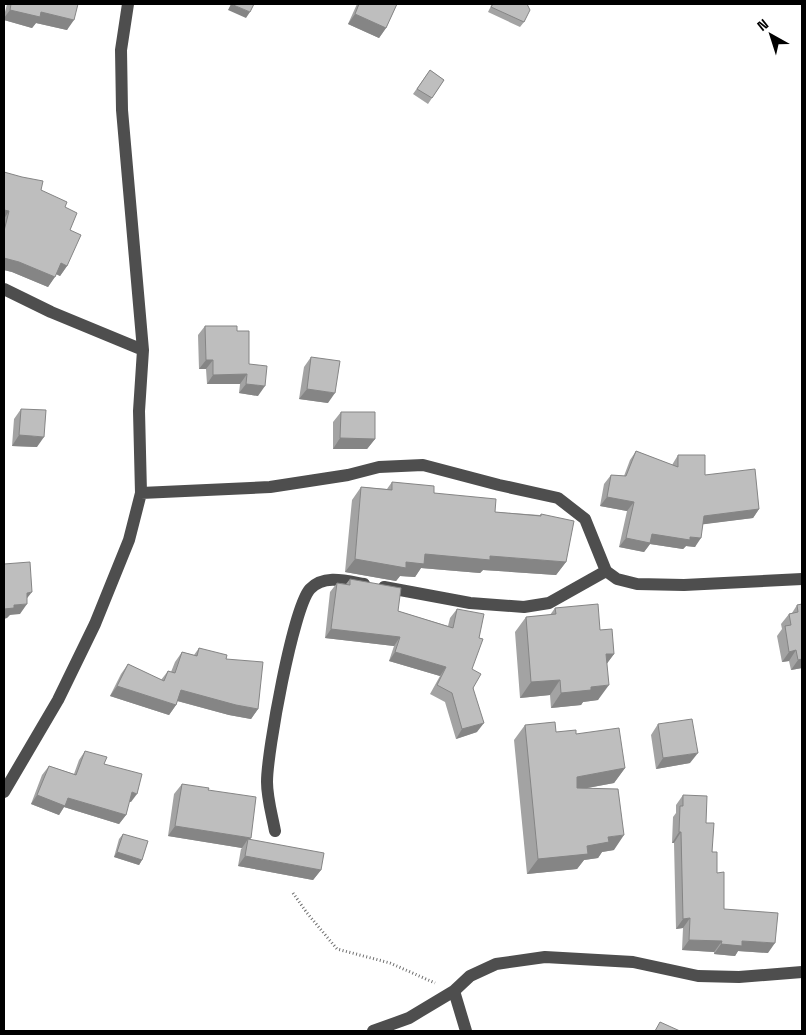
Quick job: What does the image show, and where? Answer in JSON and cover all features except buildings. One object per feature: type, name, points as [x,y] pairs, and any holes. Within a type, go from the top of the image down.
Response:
[{"type":"street","points":[[4,792],[58,700],[95,624],[129,540],[141,493],[139,411],[143,350],[122,110],[121,50],[128,4]]},
{"type":"street","points":[[4,289],[51,312],[143,350]]},
{"type":"street","points":[[141,493],[270,487],[348,475],[379,467],[423,465],[499,486],[558,498],[585,519],[606,570],[617,579],[636,584],[684,585],[802,579]]},
{"type":"street","points":[[275,831],[267,782],[271,744],[282,682],[296,625],[310,589],[319,583],[335,578],[470,603],[524,607],[549,603],[606,570]]},
{"type":"street","points":[[374,1031],[409,1018],[454,991],[470,976],[496,964],[545,957],[633,962],[698,976],[739,977],[802,972]]},
{"type":"street","points":[[454,991],[466,1031]]},
{"type":"path","points":[[292,893],[337,948],[390,963],[454,991]]}]
